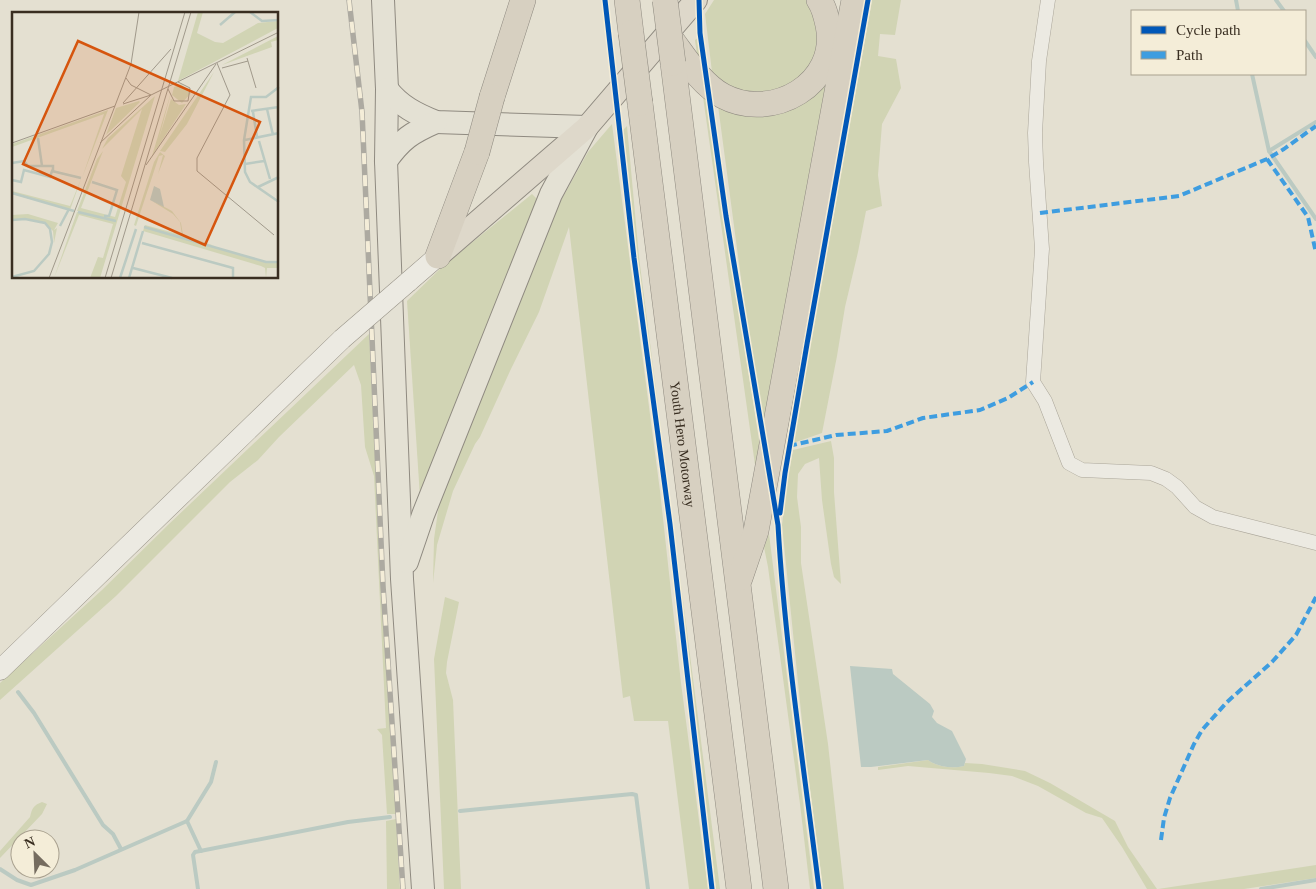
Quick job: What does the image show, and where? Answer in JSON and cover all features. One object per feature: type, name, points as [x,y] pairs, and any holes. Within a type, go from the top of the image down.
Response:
[{"type":"highway","points":[[438,256],[477,152],[492,97],[523,0]]},
{"type":"highway","name":"Youth Hero Motorway","points":[[627,0],[739,889]]},
{"type":"highway","points":[[666,0],[675,51],[776,889]]},
{"type":"highway","points":[[438,256],[586,127],[696,0]]},
{"type":"highway","points":[[675,51],[722,96],[742,104],[762,105],[780,101],[797,94],[812,82],[824,65],[830,49],[829,32],[824,11],[818,0]]},
{"type":"highway","points":[[738,585],[756,532],[854,0]]},
{"type":"main road","points":[[383,0],[388,89],[386,161],[402,579],[423,889]]},
{"type":"main road","points":[[388,89],[396,101],[414,113],[436,122],[586,127],[550,194],[423,515],[402,579]]},
{"type":"main road","points":[[386,161],[399,144],[414,132],[436,122]]},
{"type":"main road","points":[[0,670],[342,339],[438,256]]},
{"type":"street","points":[[1048,0],[1039,61],[1035,133],[1042,249],[1033,382],[1045,401],[1069,463],[1082,470],[1151,474],[1166,479],[1177,487],[1195,507],[1213,517],[1316,543]]},
{"type":"green space","points":[[714,0],[815,0],[821,7],[814,75],[764,97],[728,87],[712,72],[705,14]]},
{"type":"green space","points":[[872,0],[901,0],[895,35],[880,34],[878,56],[896,59],[901,88],[882,124],[878,175],[882,206],[866,211],[845,307],[822,433],[793,443]]},
{"type":"green space","points":[[699,37],[724,218],[766,484],[759,493],[695,40]]},
{"type":"green space","points":[[831,76],[765,459],[717,98],[781,112],[798,107],[811,98]]},
{"type":"green space","points":[[612,124],[660,491],[681,683],[708,889],[689,889],[668,721],[634,721],[630,696],[623,698],[569,227],[539,312],[453,491],[437,545],[433,583],[434,539],[439,504],[559,204],[588,152]]},
{"type":"green space","points":[[627,126],[639,257],[720,889],[716,889],[636,257],[622,131]]},
{"type":"green space","points":[[532,194],[538,200],[420,497],[407,301],[443,266]]},
{"type":"green space","points":[[369,334],[396,814],[387,814],[382,735],[377,729],[386,728],[374,476],[365,447],[361,385],[354,365],[279,437],[258,460],[230,482],[116,596],[0,700],[0,683],[102,590]]},
{"type":"green space","points":[[831,441],[834,458],[834,492],[841,584],[834,577],[831,564],[822,500],[819,458],[805,464],[798,474],[797,497],[801,527],[801,563],[828,744],[844,889],[823,889],[805,751],[782,525],[793,450]]},
{"type":"green space","points":[[769,534],[814,889],[810,889],[764,547]]},
{"type":"green space","points":[[445,597],[459,602],[446,673],[453,700],[461,889],[444,889],[434,659]]},
{"type":"green space","points":[[928,760],[945,767],[960,767],[964,766],[965,763],[1025,771],[1050,783],[1115,821],[1128,847],[1157,889],[1147,889],[1102,818],[1086,813],[1038,786],[1012,776],[989,773],[908,766],[878,770],[878,767]]},
{"type":"green space","points":[[42,802],[47,804],[42,814],[28,829],[19,829],[30,817],[37,804]]},
{"type":"green space","points":[[396,819],[400,889],[387,889],[386,821]]},
{"type":"green space","points":[[10,840],[10,848],[0,858],[0,851]]},
{"type":"green space","points":[[1316,865],[1316,878],[1244,889],[1158,889]]},
{"type":"shaded area","points":[[850,666],[892,669],[893,674],[930,704],[934,711],[932,717],[937,723],[952,731],[966,759],[964,766],[945,767],[928,760],[861,767]]},
{"type":"waterway","points":[[1236,0],[1238,10]]},
{"type":"waterway","points":[[1276,0],[1283,10]]},
{"type":"waterway","points":[[1306,42],[1316,57]]},
{"type":"waterway","points":[[1252,75],[1269,151],[1316,219]]},
{"type":"waterway","points":[[1269,151],[1316,122]]},
{"type":"waterway","points":[[18,692],[34,713],[103,825],[113,834],[121,849]]},
{"type":"waterway","points":[[187,821],[211,782],[216,762]]},
{"type":"waterway","points":[[460,811],[636,795],[648,889]]},
{"type":"waterway","points":[[198,889],[193,855],[195,852],[348,822],[390,817]]},
{"type":"waterway","points":[[0,869],[17,880],[31,885],[75,870],[187,821],[201,851]]},
{"type":"waterway","points":[[1261,889],[1316,880]]},
{"type":"railway","points":[[349,0],[362,112],[383,586],[403,889]]},
{"type":"marked path","points":[[1040,213],[1179,196],[1267,159],[1316,126]]},
{"type":"marked path","points":[[1267,159],[1308,217],[1316,253]]},
{"type":"marked path","points":[[789,446],[836,435],[887,431],[923,418],[980,410],[1008,398],[1033,382]]},
{"type":"marked path","points":[[1161,840],[1164,818],[1170,798],[1202,730],[1227,702],[1272,662],[1296,635],[1316,597]]},
{"type":"cycle path","points":[[605,0],[634,258],[670,524],[712,889]]},
{"type":"cycle path","points":[[699,0],[700,33],[726,216],[778,525],[790,662],[819,889]]},
{"type":"cycle path","points":[[780,513],[807,344],[868,0]]}]
